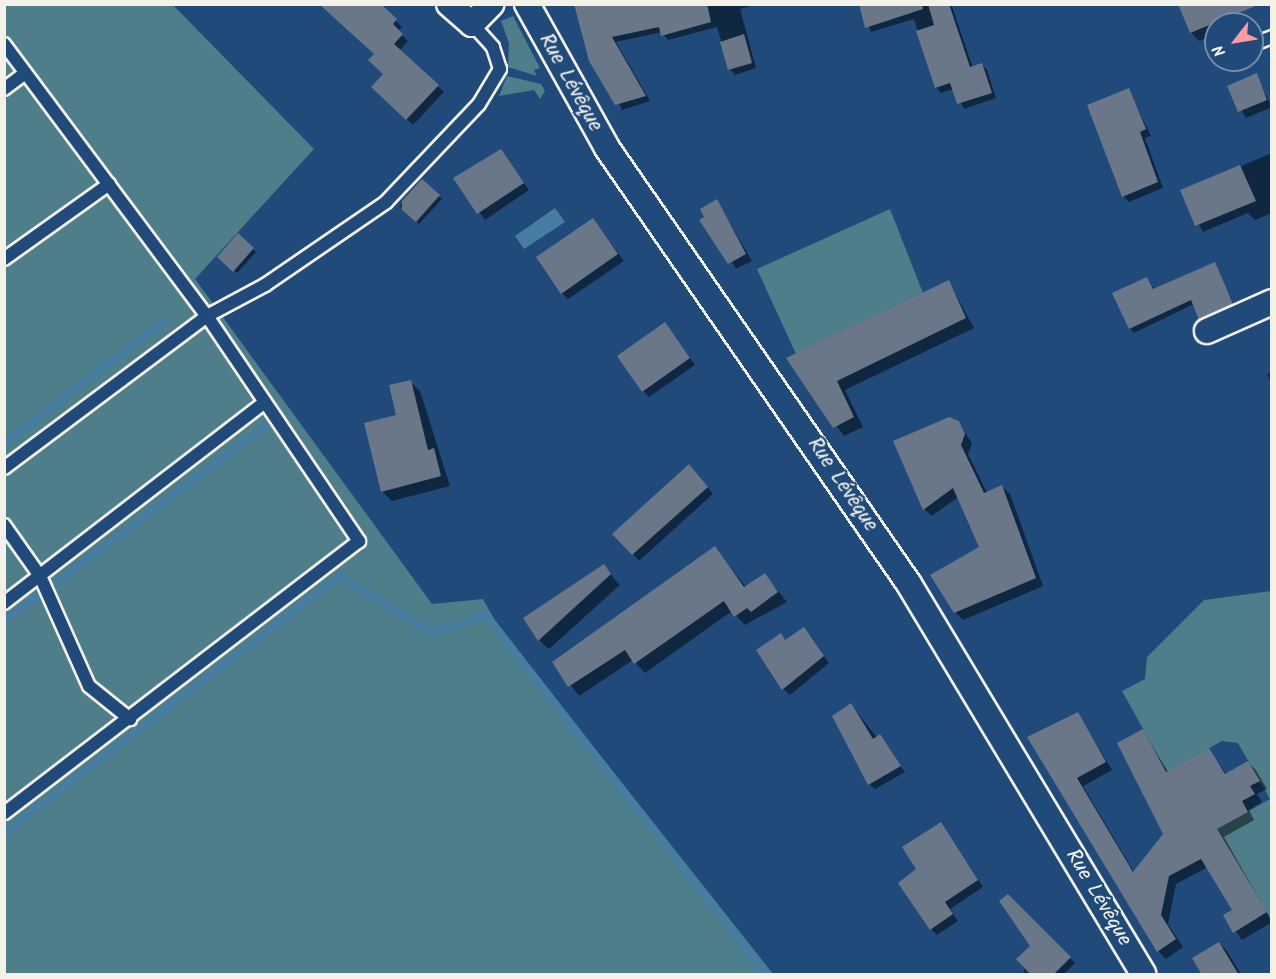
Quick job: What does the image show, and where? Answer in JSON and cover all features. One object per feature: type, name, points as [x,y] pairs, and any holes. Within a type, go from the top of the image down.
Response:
[{"type":"street","points":[[449,4],[472,24],[492,4]]},
{"type":"street","name":"Rue Lévêque","points":[[527,4],[603,141],[909,584],[1143,975]]},
{"type":"street","points":[[1207,331],[1272,302]]},
{"type":"lane","points":[[4,468],[207,316],[265,285],[386,202],[478,104],[500,69],[493,47],[472,24]]},
{"type":"lane","points":[[4,44],[207,316],[359,541],[130,719],[4,813]]},
{"type":"lane","points":[[4,89],[25,73]]},
{"type":"lane","points":[[4,259],[109,184]]},
{"type":"lane","points":[[4,603],[265,402]]},
{"type":"lane","points":[[4,525],[40,576],[89,686],[130,719]]},
{"type":"green space","points":[[5,5],[173,5],[314,149],[195,279],[432,604],[483,599],[498,626],[773,974],[5,974]]},
{"type":"green space","points":[[513,16],[540,68],[534,70],[537,76],[508,67],[509,43],[501,21]]},
{"type":"green space","points":[[507,76],[541,84],[545,91],[540,99],[534,90],[499,96]]},
{"type":"green space","points":[[890,209],[923,293],[796,354],[757,269]]},
{"type":"green space","points":[[1271,591],[1271,919],[1217,829],[1270,799],[1238,743],[1222,741],[1167,772],[1122,691],[1145,679],[1147,657],[1204,600]]},
{"type":"water","points":[[555,208],[565,222],[524,249],[515,236]]},
{"type":"building","points":[[319,4],[381,4],[397,19],[393,24],[403,34],[394,44],[439,85],[406,120],[371,87],[383,74],[368,60],[374,54]]},
{"type":"building","points":[[574,4],[707,4],[711,22],[661,36],[659,27],[612,37],[646,96],[615,105],[589,61]]},
{"type":"building","points":[[859,4],[922,4],[923,9],[865,28]]},
{"type":"building","points":[[928,4],[949,4],[970,67],[982,63],[992,93],[957,104],[950,83],[935,88],[916,31],[934,25]]},
{"type":"building","points":[[1178,4],[1258,4],[1241,12],[1204,12],[1204,27],[1190,33]]},
{"type":"building","points":[[744,34],[752,63],[728,70],[720,42]]},
{"type":"building","points":[[1257,73],[1267,100],[1238,112],[1227,86]]},
{"type":"building","points":[[1129,88],[1146,129],[1140,132],[1158,182],[1122,197],[1087,105]]},
{"type":"building","points":[[501,149],[524,183],[477,214],[453,178]]},
{"type":"building","points":[[1240,165],[1256,201],[1195,226],[1180,190]]},
{"type":"building","points":[[422,179],[440,195],[416,222],[402,210],[402,201]]},
{"type":"building","points":[[717,199],[746,254],[728,264],[699,220],[704,217],[700,209]]},
{"type":"building","points":[[593,218],[618,254],[561,294],[536,257]]},
{"type":"building","points":[[238,233],[254,248],[233,272],[217,257]]},
{"type":"building","points":[[1215,262],[1233,304],[1199,320],[1191,300],[1129,329],[1112,293],[1147,277],[1153,289]]},
{"type":"building","points":[[949,280],[966,318],[837,381],[854,417],[833,428],[786,358]]},
{"type":"building","points":[[665,322],[690,358],[642,392],[617,356]]},
{"type":"building","points":[[411,380],[428,450],[434,448],[441,476],[381,492],[364,423],[396,415],[389,385]]},
{"type":"building","points":[[949,417],[959,421],[965,434],[961,445],[984,493],[1002,485],[1036,578],[954,613],[930,575],[979,547],[953,488],[923,510],[893,441]]},
{"type":"building","points":[[689,464],[708,487],[632,555],[612,534]]},
{"type":"building","points":[[715,546],[744,587],[765,573],[778,592],[751,612],[747,608],[734,617],[724,601],[634,664],[625,650],[568,687],[552,662]]},
{"type":"building","points":[[604,564],[611,574],[538,641],[523,618]]},
{"type":"building","points":[[804,627],[824,656],[782,690],[756,650],[781,633],[785,640]]},
{"type":"building","points":[[851,703],[873,739],[880,734],[901,766],[868,785],[832,716]]},
{"type":"building","points":[[1078,712],[1106,762],[1077,778],[1133,872],[1163,834],[1117,743],[1143,729],[1166,772],[1209,748],[1225,774],[1248,761],[1260,781],[1250,786],[1255,794],[1242,801],[1248,812],[1217,829],[1267,912],[1233,933],[1223,915],[1232,910],[1201,859],[1169,876],[1161,915],[1176,939],[1157,952],[1027,737]]},
{"type":"building","points":[[941,822],[978,880],[945,902],[953,914],[930,930],[898,883],[916,869],[902,847]]},
{"type":"building","points":[[1008,894],[1071,957],[1053,975],[1031,975],[1016,959],[1030,946],[999,901]]},
{"type":"building","points":[[1219,942],[1239,975],[1202,975],[1192,958]]},
{"type":"waterway","points":[[4,444],[165,320]]},
{"type":"waterway","points":[[58,581],[266,426]]},
{"type":"waterway","points":[[4,833],[340,576],[432,633],[486,615],[765,974]]},
{"type":"waterway","points":[[4,622],[38,596]]}]
